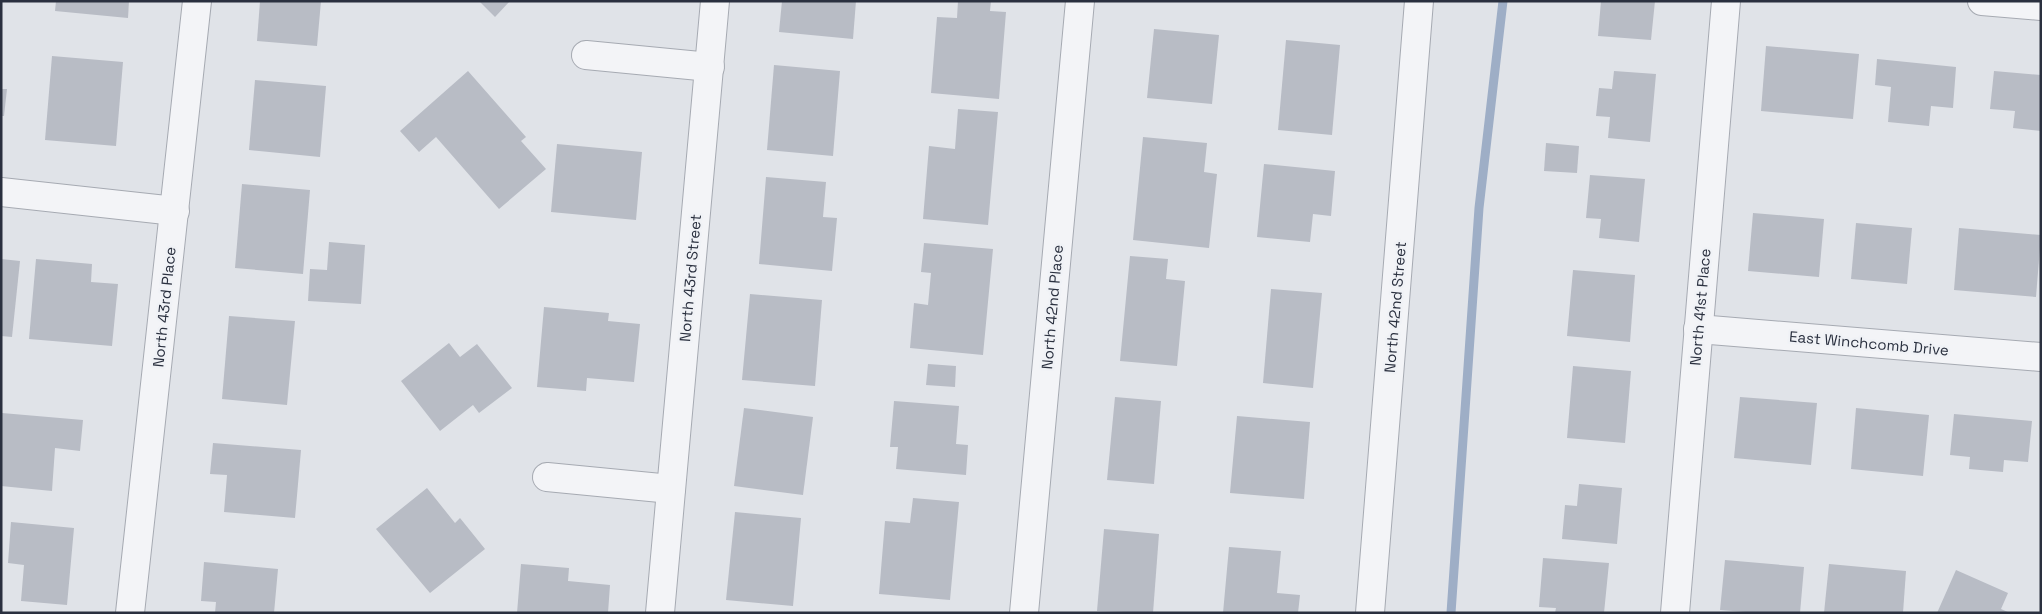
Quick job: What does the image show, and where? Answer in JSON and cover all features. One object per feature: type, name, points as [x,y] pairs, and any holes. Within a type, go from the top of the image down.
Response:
[{"type":"street","name":"North 43rd Place","points":[[130,613],[197,1]]},
{"type":"street","name":"North 43rd Street","points":[[660,613],[715,1]]},
{"type":"street","name":"North 42nd Place","points":[[1024,613],[1080,1]]},
{"type":"street","name":"North 42nd Street","points":[[1370,613],[1419,1]]},
{"type":"street","name":"North 41st Place","points":[[1675,613],[1726,1]]},
{"type":"street","points":[[1982,1],[2041,6]]},
{"type":"street","points":[[586,55],[710,67]]},
{"type":"street","points":[[1,192],[175,211]]},
{"type":"street","name":"East Winchcomb Drive","points":[[1698,329],[2041,357]]},
{"type":"street","points":[[547,477],[670,489]]},
{"type":"building","points":[[56,1],[129,1],[128,18],[55,11]]},
{"type":"building","points":[[260,1],[321,1],[317,46],[257,41]]},
{"type":"building","points":[[479,1],[510,1],[495,17]]},
{"type":"building","points":[[782,1],[856,1],[853,39],[779,32]]},
{"type":"building","points":[[958,1],[991,1],[990,11],[1006,12],[999,99],[931,93],[937,17],[957,18]]},
{"type":"building","points":[[1601,1],[1655,1],[1651,40],[1598,36]]},
{"type":"building","points":[[1154,29],[1219,35],[1212,104],[1147,98]]},
{"type":"building","points":[[1286,40],[1340,45],[1332,135],[1278,130]]},
{"type":"building","points":[[1766,46],[1859,54],[1853,119],[1761,111]]},
{"type":"building","points":[[52,56],[123,62],[116,146],[45,140]]},
{"type":"building","points":[[1877,59],[1956,67],[1953,108],[1931,106],[1929,126],[1888,122],[1891,87],[1875,85]]},
{"type":"building","points":[[774,65],[840,71],[833,156],[767,150]]},
{"type":"building","points":[[468,71],[526,137],[521,141],[546,169],[499,209],[436,137],[419,152],[400,131]]},
{"type":"building","points":[[1614,71],[1656,74],[1650,142],[1608,138],[1610,117],[1596,116],[1599,88],[1612,89]]},
{"type":"building","points":[[1994,71],[2041,75],[2041,131],[2013,128],[2015,111],[1990,109]]},
{"type":"building","points":[[255,80],[326,86],[320,157],[249,150]]},
{"type":"building","points":[[1,89],[7,89],[4,116],[1,116]]},
{"type":"building","points":[[958,109],[998,112],[988,225],[923,219],[929,146],[955,149]]},
{"type":"building","points":[[1143,137],[1207,143],[1204,172],[1217,174],[1209,248],[1133,240]]},
{"type":"building","points":[[1546,143],[1579,146],[1577,173],[1544,171]]},
{"type":"building","points":[[557,144],[642,152],[636,220],[551,212]]},
{"type":"building","points":[[1264,164],[1335,171],[1331,216],[1313,214],[1310,242],[1257,237]]},
{"type":"building","points":[[1590,175],[1645,179],[1639,242],[1599,238],[1601,219],[1586,218]]},
{"type":"building","points":[[766,177],[826,182],[823,217],[837,218],[832,271],[759,264]]},
{"type":"building","points":[[242,184],[310,190],[303,274],[235,268]]},
{"type":"building","points":[[1753,213],[1824,219],[1819,277],[1748,271]]},
{"type":"building","points":[[1856,223],[1912,228],[1907,284],[1851,279]]},
{"type":"building","points":[[1959,228],[2041,235],[2036,297],[1954,290]]},
{"type":"building","points":[[329,242],[365,245],[361,304],[308,301],[310,269],[327,270]]},
{"type":"building","points":[[924,243],[993,249],[983,355],[910,348],[914,303],[928,305],[931,273],[921,272]]},
{"type":"building","points":[[1130,256],[1168,259],[1166,279],[1185,281],[1177,366],[1120,361]]},
{"type":"building","points":[[1,259],[20,261],[12,337],[1,336]]},
{"type":"building","points":[[36,259],[92,264],[91,282],[118,284],[112,346],[29,339]]},
{"type":"building","points":[[1573,270],[1635,275],[1630,342],[1567,336]]},
{"type":"building","points":[[1271,289],[1322,293],[1313,388],[1263,383]]},
{"type":"building","points":[[750,294],[822,300],[815,386],[742,380]]},
{"type":"building","points":[[544,307],[609,313],[608,321],[640,324],[634,382],[587,378],[586,391],[537,387]]},
{"type":"building","points":[[229,316],[295,321],[287,405],[222,399]]},
{"type":"building","points":[[449,343],[460,357],[477,344],[512,388],[479,413],[473,405],[440,431],[401,381]]},
{"type":"building","points":[[928,364],[956,366],[955,387],[926,385]]},
{"type":"building","points":[[1573,366],[1631,371],[1625,443],[1567,438]]},
{"type":"building","points":[[1115,397],[1161,401],[1154,484],[1107,480]]},
{"type":"building","points":[[1740,397],[1817,403],[1811,465],[1734,458]]},
{"type":"building","points":[[894,401],[959,406],[956,444],[968,445],[966,475],[896,469],[898,447],[890,447]]},
{"type":"building","points":[[744,408],[813,417],[803,495],[734,486]]},
{"type":"building","points":[[1856,408],[1929,415],[1923,476],[1851,469]]},
{"type":"building","points":[[2,413],[83,420],[80,451],[55,448],[52,491],[1,486]]},
{"type":"building","points":[[1954,414],[2032,421],[2028,462],[2004,460],[2003,472],[1969,469],[1970,457],[1950,455]]},
{"type":"building","points":[[1237,416],[1310,422],[1304,499],[1230,493]]},
{"type":"building","points":[[213,443],[301,450],[295,518],[224,512],[227,475],[210,474]]},
{"type":"building","points":[[1579,484],[1622,488],[1617,544],[1562,539],[1565,505],[1577,506]]},
{"type":"building","points":[[427,488],[455,523],[460,518],[485,549],[430,593],[376,529]]},
{"type":"building","points":[[913,498],[959,502],[950,600],[879,594],[885,521],[910,523]]},
{"type":"building","points":[[735,512],[801,518],[793,606],[726,600]]},
{"type":"building","points":[[11,522],[74,528],[67,605],[21,601],[24,565],[8,563]]},
{"type":"building","points":[[1104,529],[1159,534],[1153,613],[1097,611]]},
{"type":"building","points":[[1229,547],[1281,551],[1277,593],[1300,595],[1298,613],[1223,613]]},
{"type":"building","points":[[1543,558],[1609,563],[1604,613],[1555,613],[1556,608],[1539,607]]},
{"type":"building","points":[[1725,560],[1804,567],[1800,613],[1758,613],[1720,610]]},
{"type":"building","points":[[204,562],[278,569],[274,613],[215,613],[216,602],[201,601]]},
{"type":"building","points":[[521,564],[569,568],[568,581],[610,585],[608,613],[517,613]]},
{"type":"building","points":[[1829,564],[1906,571],[1903,613],[1824,613]]},
{"type":"building","points":[[1956,570],[2008,593],[2001,609],[2010,613],[1937,613]]},
{"type":"waterway","points":[[1451,613],[1479,208],[1503,1]]}]
